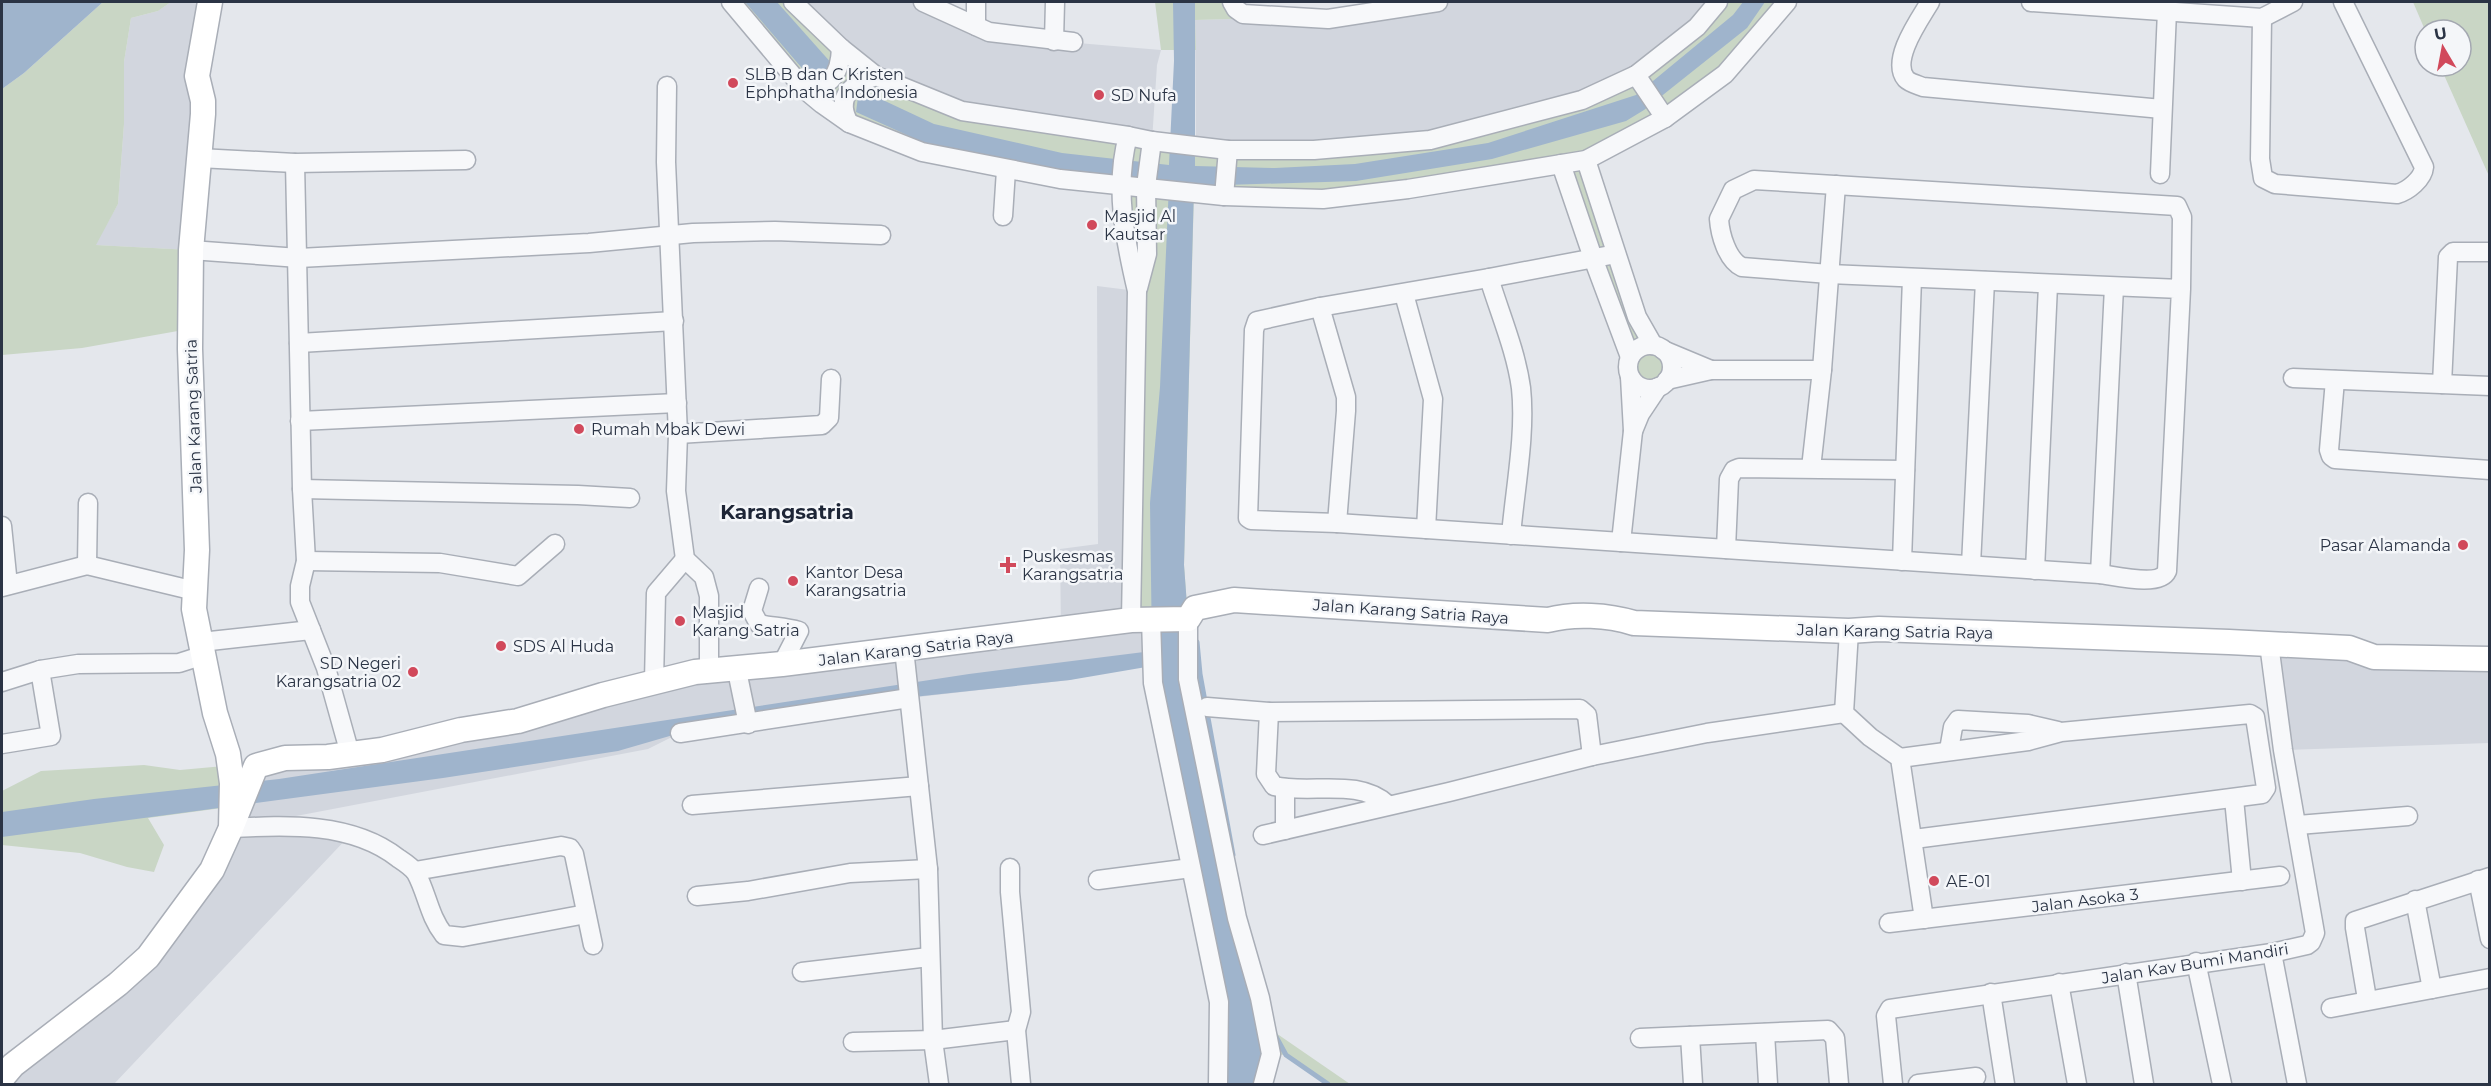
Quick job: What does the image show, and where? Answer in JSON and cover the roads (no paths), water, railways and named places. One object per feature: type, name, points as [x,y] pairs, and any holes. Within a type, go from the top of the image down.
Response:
[{"type":"street","name":"Jalan Karang Satria","points":[[2,1078],[13,1065],[118,984],[148,957],[212,870],[231,828],[232,783],[228,754],[215,713],[194,609],[197,550],[189,339],[191,250],[203,101],[197,76],[210,2]]},
{"type":"street","points":[[731,2],[798,82],[822,104],[849,123],[922,152],[1006,170],[1069,180],[1147,182],[1166,189],[1194,192],[1225,191],[1323,200],[1408,189],[1586,160],[1660,112],[1725,74],[1787,2]]},
{"type":"street","points":[[793,2],[841,48],[876,76],[962,111],[1150,148],[1196,145],[1228,150],[1314,150],[1430,140],[1582,100],[1640,79],[1697,27],[1718,2]]},
{"type":"street","points":[[923,2],[976,27],[1005,35],[1073,42]]},
{"type":"street","points":[[976,2],[976,27]]},
{"type":"street","points":[[1054,41],[1055,2]]},
{"type":"street","points":[[1232,2],[1243,14],[1328,19],[1438,2]]},
{"type":"street","points":[[1930,2],[1903,53],[1902,71],[1908,81],[1923,87],[2162,109]]},
{"type":"street","points":[[2031,2],[2262,18],[2293,2]]},
{"type":"street","points":[[2262,18],[2260,159],[2263,178],[2275,184],[2397,194],[2403,192],[2423,173],[2424,167],[2343,2]]},
{"type":"street","points":[[2160,174],[2167,11]]},
{"type":"street","points":[[798,82],[818,85],[832,79],[841,65],[841,48]]},
{"type":"street","points":[[849,123],[844,110],[847,93],[861,80],[876,76]]},
{"type":"street","points":[[1640,79],[1660,112]]},
{"type":"street","points":[[667,86],[666,162],[678,434],[676,491],[685,560],[704,578],[709,596],[709,670]]},
{"type":"street","points":[[1126,143],[1121,180],[1128,252],[1137,291],[1141,620],[1219,1002],[1218,1084]]},
{"type":"street","points":[[1137,291],[1147,254],[1147,182],[1150,148]]},
{"type":"street","points":[[1225,191],[1228,150]]},
{"type":"street","points":[[199,158],[295,164],[466,160]]},
{"type":"street","points":[[1586,160],[1637,317],[1658,348],[1670,359],[1671,370],[1640,414],[1633,431]]},
{"type":"street","points":[[295,164],[300,421],[306,561],[300,586],[300,602],[326,668],[350,754]]},
{"type":"street","points":[[1561,164],[1630,357],[1628,367],[1633,431],[1621,542]]},
{"type":"street","points":[[1003,216],[1006,170]]},
{"type":"street","points":[[1616,254],[1404,294],[1320,307],[1257,321],[1254,326],[1247,514],[1251,520],[1337,523],[1971,565],[2156,580],[2165,576],[2167,571],[2181,289],[2182,217],[2180,210],[2172,204],[1750,181],[1733,190],[1719,219],[1727,250],[1742,267],[1829,274],[2048,285],[2181,289]]},
{"type":"street","points":[[1811,468],[1822,370],[1836,185]]},
{"type":"street","points":[[191,250],[298,258],[589,243],[669,234],[775,231],[881,235]]},
{"type":"street","points":[[2442,384],[2448,257],[2453,252],[2490,252]]},
{"type":"street","points":[[1490,278],[1518,372],[1521,391],[1522,415],[1511,535]]},
{"type":"street","points":[[1902,561],[1912,278]]},
{"type":"street","points":[[1971,565],[1985,281]]},
{"type":"street","points":[[2035,570],[2048,285]]},
{"type":"street","points":[[2100,574],[2114,287]]},
{"type":"street","points":[[1404,294],[1433,399],[1426,529]]},
{"type":"street","points":[[1320,307],[1346,398],[1337,523]]},
{"type":"street","points":[[299,343],[674,321]]},
{"type":"street","points":[[1630,357],[1640,348],[1658,348],[1711,370]]},
{"type":"street","points":[[1630,376],[1637,385],[1647,389],[1711,370],[1822,370]]},
{"type":"street","points":[[2293,378],[2490,386]]},
{"type":"street","points":[[678,434],[822,424],[829,418],[831,379]]},
{"type":"street","points":[[2335,380],[2329,450],[2335,459],[2490,470]]},
{"type":"street","points":[[300,421],[677,403]]},
{"type":"street","points":[[1726,549],[1729,479],[1734,470],[1739,468],[1811,468],[1905,470]]},
{"type":"street","points":[[302,489],[515,493],[630,498]]},
{"type":"street","points":[[87,565],[88,503]]},
{"type":"street","points":[[2,526],[5,586],[87,565],[195,591]]},
{"type":"street","points":[[306,561],[440,563],[518,576],[555,544]]},
{"type":"street","points":[[654,681],[656,593],[685,560]]},
{"type":"street","points":[[759,588],[752,611],[759,624],[799,631],[782,664]]},
{"type":"street","name":"Jalan Karang Satria Raya","points":[[350,754],[382,750],[461,730],[518,721],[654,681],[709,670],[782,664],[1141,620],[1188,619],[1195,608],[1234,600],[1548,620],[1567,615],[1623,619],[1634,623],[1849,632],[1879,629],[2269,644],[2349,648],[2374,657],[2490,659]]},
{"type":"street","points":[[1188,619],[1188,679],[1237,918],[1260,998],[1271,1054],[1263,1084]]},
{"type":"street","points":[[2,682],[40,670],[78,664],[179,663],[202,649],[311,630]]},
{"type":"street","points":[[1844,714],[1849,632]]},
{"type":"street","name":"Jalan Kav Bumi Mandiri","points":[[1893,1084],[1888,1011],[1990,993],[2272,952],[2307,945],[2315,938],[2298,825],[2283,750],[2269,644]]},
{"type":"street","points":[[904,649],[928,869],[933,1040],[939,1084]]},
{"type":"street","points":[[736,666],[748,724]]},
{"type":"street","points":[[2,744],[51,736],[40,670]]},
{"type":"street","points":[[680,734],[909,698]]},
{"type":"street","points":[[1207,707],[1269,712],[1580,709],[1587,715],[1592,756]]},
{"type":"street","points":[[1269,712],[1266,774],[1274,786],[1350,789],[1376,796],[1388,805]]},
{"type":"street","points":[[1263,835],[1592,756],[1707,733],[1844,714],[1870,737],[1900,758],[2028,741],[2061,732],[2252,714],[2255,717],[2266,791],[2262,794],[1914,839]]},
{"type":"street","points":[[1949,750],[1954,723],[1961,720],[2028,724],[2061,732]]},
{"type":"street","points":[[228,754],[350,754]]},
{"type":"street","points":[[350,754],[285,758],[256,766],[231,828],[284,825],[351,834],[384,847],[415,871],[435,923],[444,935],[463,937],[586,914]]},
{"type":"street","points":[[1900,758],[1914,839],[1924,919]]},
{"type":"street","points":[[692,805],[919,786]]},
{"type":"street","points":[[1285,788],[1285,830]]},
{"type":"street","points":[[2234,799],[2242,881]]},
{"type":"street","points":[[2298,825],[2408,816]]},
{"type":"street","points":[[415,871],[561,846],[570,848],[574,854],[593,945]]},
{"type":"street","points":[[1010,868],[1010,892],[1021,1012],[1016,1030],[1021,1084]]},
{"type":"street","points":[[1098,880],[1191,868]]},
{"type":"street","points":[[697,897],[748,891],[850,873],[928,869]]},
{"type":"street","name":"Jalan Asoka 3","points":[[1889,923],[2280,876]]},
{"type":"street","points":[[2367,999],[2355,921],[2484,879],[2490,939]]},
{"type":"street","points":[[2415,900],[2432,989]]},
{"type":"street","points":[[2272,952],[2297,1084]]},
{"type":"street","points":[[802,972],[929,957]]},
{"type":"street","points":[[2196,962],[2222,1084]]},
{"type":"street","points":[[2126,973],[2144,1084]]},
{"type":"street","points":[[2331,1008],[2367,999],[2490,978]]},
{"type":"street","points":[[2059,983],[2077,1084]]},
{"type":"street","points":[[1990,993],[2005,1084]]},
{"type":"street","points":[[853,1042],[933,1040],[1016,1030]]},
{"type":"street","points":[[1640,1038],[1828,1030],[1835,1038],[1839,1084]]},
{"type":"street","points":[[1765,1033],[1768,1084]]},
{"type":"street","points":[[1690,1036],[1693,1084]]},
{"type":"street","points":[[1918,1084],[1976,1077]]},
{"type":"water","points":[[2,2],[103,2],[24,73],[2,89]]},
{"type":"water","points":[[745,2],[777,2],[833,65],[819,83],[807,74]]},
{"type":"water","points":[[1173,2],[1195,2],[1195,166],[1275,168],[1355,164],[1488,143],[1636,95],[1733,15],[1743,2],[1765,2],[1747,28],[1644,110],[1626,121],[1492,159],[1356,181],[1194,186],[1184,565],[1188,619],[1187,656],[1271,1054],[1263,1084],[1218,1084],[1219,1049],[1152,666],[1070,680],[904,698],[680,733],[618,751],[443,778],[2,837],[2,812],[94,799],[279,779],[969,674],[1152,651],[1150,503],[1160,387],[1169,185],[1063,171],[929,145],[856,112],[858,97],[870,94],[934,124],[1062,153],[1169,165],[1174,61]]},
{"type":"waterway","points":[[1197,642],[1200,674],[1233,855]]},
{"type":"waterway","points":[[1274,1033],[1286,1055],[1328,1084]]},
{"type":"place","name":"SLB B dan C Kristen Ephphatha Indonesia","points":[[733,83]]},
{"type":"place","name":"SD Nufa","points":[[1099,95]]},
{"type":"place","name":"Masjid Al Kautsar","points":[[1092,225]]},
{"type":"place","name":"Rumah Mbak Dewi","points":[[579,429]]},
{"type":"place","name":"Pasar Alamanda","points":[[2463,545]]},
{"type":"place","name":"Puskesmas Karangsatria","points":[[1008,565]]},
{"type":"place","name":"Kantor Desa Karangsatria","points":[[793,581]]},
{"type":"place","name":"Masjid Karang Satria","points":[[680,621]]},
{"type":"place","name":"SDS Al Huda","points":[[501,646]]},
{"type":"place","name":"SD Negeri Karangsatria 02","points":[[413,672]]},
{"type":"place","name":"AE-01","points":[[1934,881]]},
{"type":"district","name":"Karangsatria","points":[[787,512]]}]
